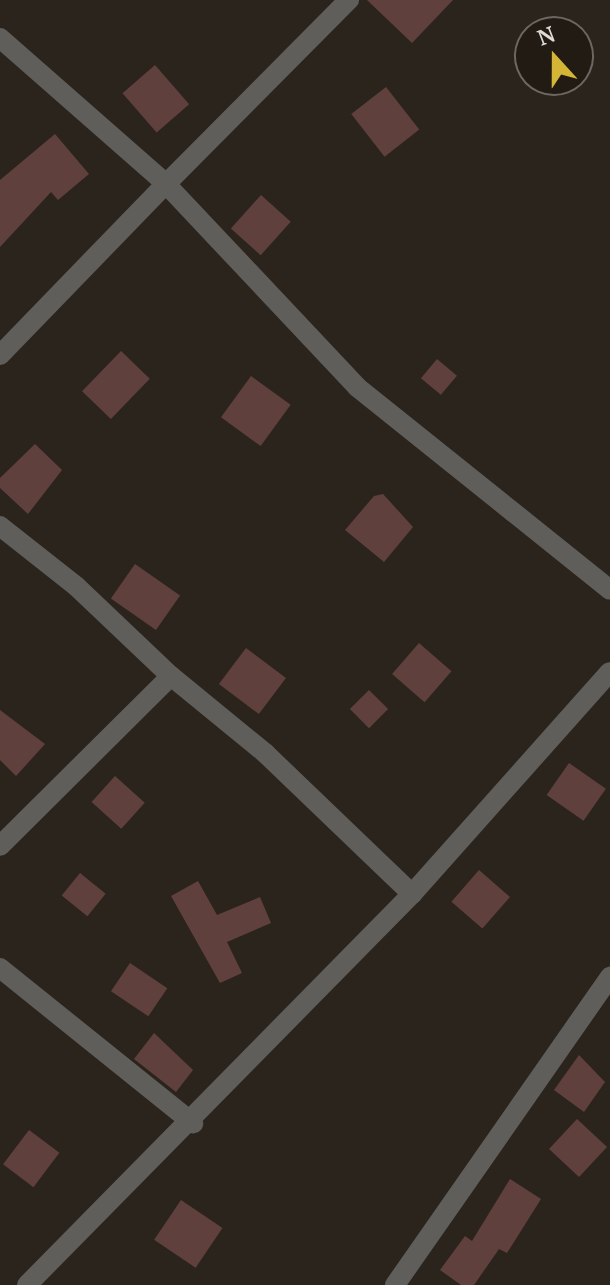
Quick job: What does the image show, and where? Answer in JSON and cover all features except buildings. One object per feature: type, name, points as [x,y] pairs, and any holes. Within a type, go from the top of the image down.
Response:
[{"type":"street","points":[[0,355],[349,0]]},
{"type":"street","points":[[0,38],[166,184],[357,387],[610,590]]},
{"type":"street","points":[[0,526],[76,586],[171,676],[265,753],[412,894]]},
{"type":"street","points":[[27,1285],[193,1123],[412,894],[610,672]]},
{"type":"street","points":[[0,846],[171,676]]},
{"type":"street","points":[[0,968],[193,1123]]},
{"type":"street","points":[[395,1285],[610,977]]}]
